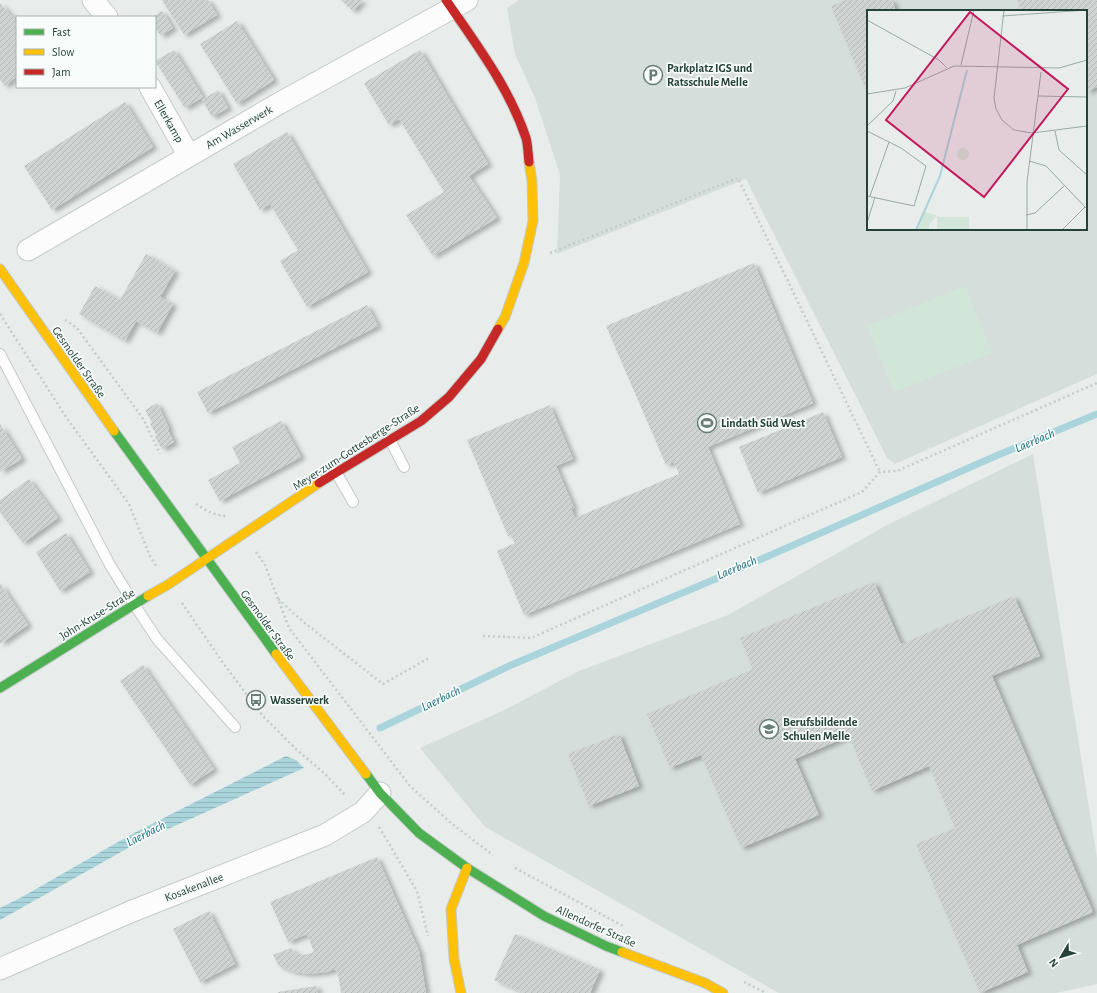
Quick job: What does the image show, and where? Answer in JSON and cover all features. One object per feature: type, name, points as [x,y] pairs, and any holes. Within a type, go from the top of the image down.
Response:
[{"type":"street","points":[[93,0],[106,16]]},
{"type":"street","name":"Am Wasserwerk","points":[[28,250],[278,104],[455,3]]},
{"type":"street","name":"Meyer-zum-Gottesberge-Straße","points":[[206,561],[336,472],[421,421],[449,397],[481,359],[505,317],[524,263],[533,221],[532,180],[526,139],[510,101],[455,3]]},
{"type":"street","name":"Ellerkamp","points":[[151,88],[189,156]]},
{"type":"street","name":"Gesmolder Straße","points":[[0,269],[47,338],[206,561],[380,793],[419,833],[467,868]]},
{"type":"street","name":"John-Kruse-Straße","points":[[0,688],[206,561]]},
{"type":"street","name":"Kosakenallee","points":[[0,969],[130,912],[326,835],[363,812],[380,793]]},
{"type":"street","points":[[461,993],[454,959],[451,909],[467,868]]},
{"type":"street","name":"Allendorfer Straße","points":[[467,868],[544,916],[606,946],[705,983],[723,993]]},
{"type":"lane","points":[[0,354],[110,565],[134,604],[157,639],[235,727]]},
{"type":"lane","points":[[390,440],[404,467]]},
{"type":"lane","points":[[336,472],[353,502]]},
{"type":"path","points":[[524,263],[738,178],[880,472]]},
{"type":"path","points":[[0,314],[66,417],[129,504],[150,556],[223,663],[262,715],[296,750],[325,774],[378,826],[417,891],[429,942]]},
{"type":"path","points":[[60,316],[76,328],[111,373],[144,420],[160,454]]},
{"type":"path","points":[[483,636],[531,638],[862,492],[880,472],[897,471],[1097,383]]},
{"type":"path","points":[[191,501],[205,510],[222,516],[231,516]]},
{"type":"path","points":[[244,536],[265,565],[289,628],[410,786],[451,823],[497,858]]},
{"type":"path","points":[[277,598],[306,624],[384,684],[429,658]]},
{"type":"path","points":[[509,866],[631,930]]},
{"type":"path","points":[[740,980],[766,993]]},
{"type":"shaded area","points":[[519,0],[1097,0],[1097,374],[895,464],[887,458],[746,179],[557,254],[560,175],[535,98],[515,54],[507,8]]},
{"type":"shaded area","name":"Berufsbildende Schulen Melle","points":[[1033,454],[1097,858],[1097,984],[1056,993],[779,993],[485,827],[420,748],[502,711],[579,671],[728,615],[887,525]]},
{"type":"green space","points":[[965,286],[992,353],[894,392],[867,326]]},
{"type":"water","points":[[286,756],[296,760],[304,768],[137,843],[0,920],[0,908],[132,834]]},
{"type":"building","points":[[162,0],[208,0],[217,15],[184,35]]},
{"type":"building","points":[[341,0],[363,0],[353,11]]},
{"type":"building","points":[[846,0],[892,0],[896,10],[867,10],[867,93],[831,6]]},
{"type":"building","points":[[1017,0],[1097,0],[1097,87],[1087,92],[1087,10],[1021,10]]},
{"type":"building","points":[[0,3],[16,21],[16,77],[5,86],[0,80]]},
{"type":"building","points":[[162,11],[173,28],[161,36],[156,28],[156,16],[154,16]]},
{"type":"building","points":[[237,21],[274,80],[237,104],[200,44]]},
{"type":"building","points":[[174,50],[203,97],[185,108],[156,60]]},
{"type":"building","points":[[420,50],[488,164],[469,176],[497,218],[433,256],[406,215],[444,192],[399,119],[389,125],[364,83]]},
{"type":"building","points":[[218,90],[228,108],[212,117],[202,100]]},
{"type":"building","points":[[125,102],[153,147],[52,210],[24,166]]},
{"type":"building","points":[[287,132],[368,272],[307,307],[280,261],[298,250],[270,204],[260,210],[233,164]]},
{"type":"building","points":[[146,254],[175,271],[160,297],[173,304],[157,333],[136,321],[125,341],[79,314],[95,286],[120,300]]},
{"type":"building","name":"Lindath Süd West","points":[[754,263],[813,403],[708,447],[740,524],[524,615],[497,551],[515,543],[511,535],[508,536],[467,440],[550,405],[573,459],[556,466],[574,508],[571,509],[575,518],[679,474],[674,462],[666,465],[606,326]]},
{"type":"building","points":[[367,305],[378,326],[208,413],[197,392]]},
{"type":"building","points":[[157,403],[174,442],[162,449],[150,424],[152,422],[145,410]]},
{"type":"building","points":[[823,412],[842,457],[758,493],[739,447]]},
{"type":"building","points":[[281,421],[301,457],[220,501],[208,480],[240,463],[232,447]]},
{"type":"building","points":[[0,424],[22,459],[0,472]]},
{"type":"building","points":[[29,479],[58,518],[23,543],[0,512],[0,500]]},
{"type":"building","points":[[66,533],[90,572],[60,591],[36,552]]},
{"type":"building","points":[[874,582],[901,644],[1014,596],[1040,656],[992,676],[1093,912],[1017,945],[1028,972],[980,993],[916,844],[955,828],[929,766],[872,791],[849,736],[795,759],[819,815],[741,848],[701,755],[670,768],[647,714],[753,669],[740,638]]},
{"type":"building","points":[[0,583],[28,625],[0,644]]},
{"type":"building","points":[[143,665],[214,769],[190,785],[120,681]]},
{"type":"building","points":[[619,734],[639,786],[589,806],[568,754]]},
{"type":"building","points":[[377,857],[419,951],[426,993],[341,993],[338,974],[335,969],[327,972],[310,974],[294,972],[279,966],[273,955],[291,948],[295,953],[304,955],[314,952],[307,934],[288,942],[270,902]]},
{"type":"building","points":[[209,911],[235,964],[200,982],[173,929]]},
{"type":"building","points":[[515,934],[600,970],[590,993],[524,993],[494,980]]},
{"type":"building","points":[[317,986],[318,993],[278,993],[278,992]]},
{"type":"waterway","name":"Laerbach","points":[[380,728],[509,666],[732,572],[998,455],[1097,414]]},
{"type":"traffic: fast","points":[[114,431],[276,654]]},
{"type":"traffic: fast","points":[[0,688],[148,596]]},
{"type":"traffic: fast","points":[[366,774],[380,793],[419,833],[467,868],[544,916],[606,946],[622,952]]},
{"type":"traffic: slow","points":[[498,329],[505,317],[524,263],[533,221],[532,181],[529,162]]},
{"type":"traffic: slow","points":[[0,269],[114,431]]},
{"type":"traffic: slow","points":[[148,596],[169,584],[319,483]]},
{"type":"traffic: slow","points":[[276,654],[366,774]]},
{"type":"traffic: slow","points":[[461,993],[454,959],[451,909],[467,868]]},
{"type":"traffic: slow","points":[[622,952],[705,983],[723,993]]},
{"type":"traffic: jam","points":[[446,0],[491,66],[511,101],[526,138],[529,162]]},
{"type":"traffic: jam","points":[[319,483],[421,421],[449,397],[481,359],[498,329]]},
{"type":"place","name":"Parkplatz IGS und Ratsschule Melle","points":[[653,75]]},
{"type":"place","name":"Lindath Süd West","points":[[707,423]]},
{"type":"place","name":"Wasserwerk","points":[[256,700]]},
{"type":"place","name":"Berufsbildende Schulen Melle","points":[[769,729]]}]
